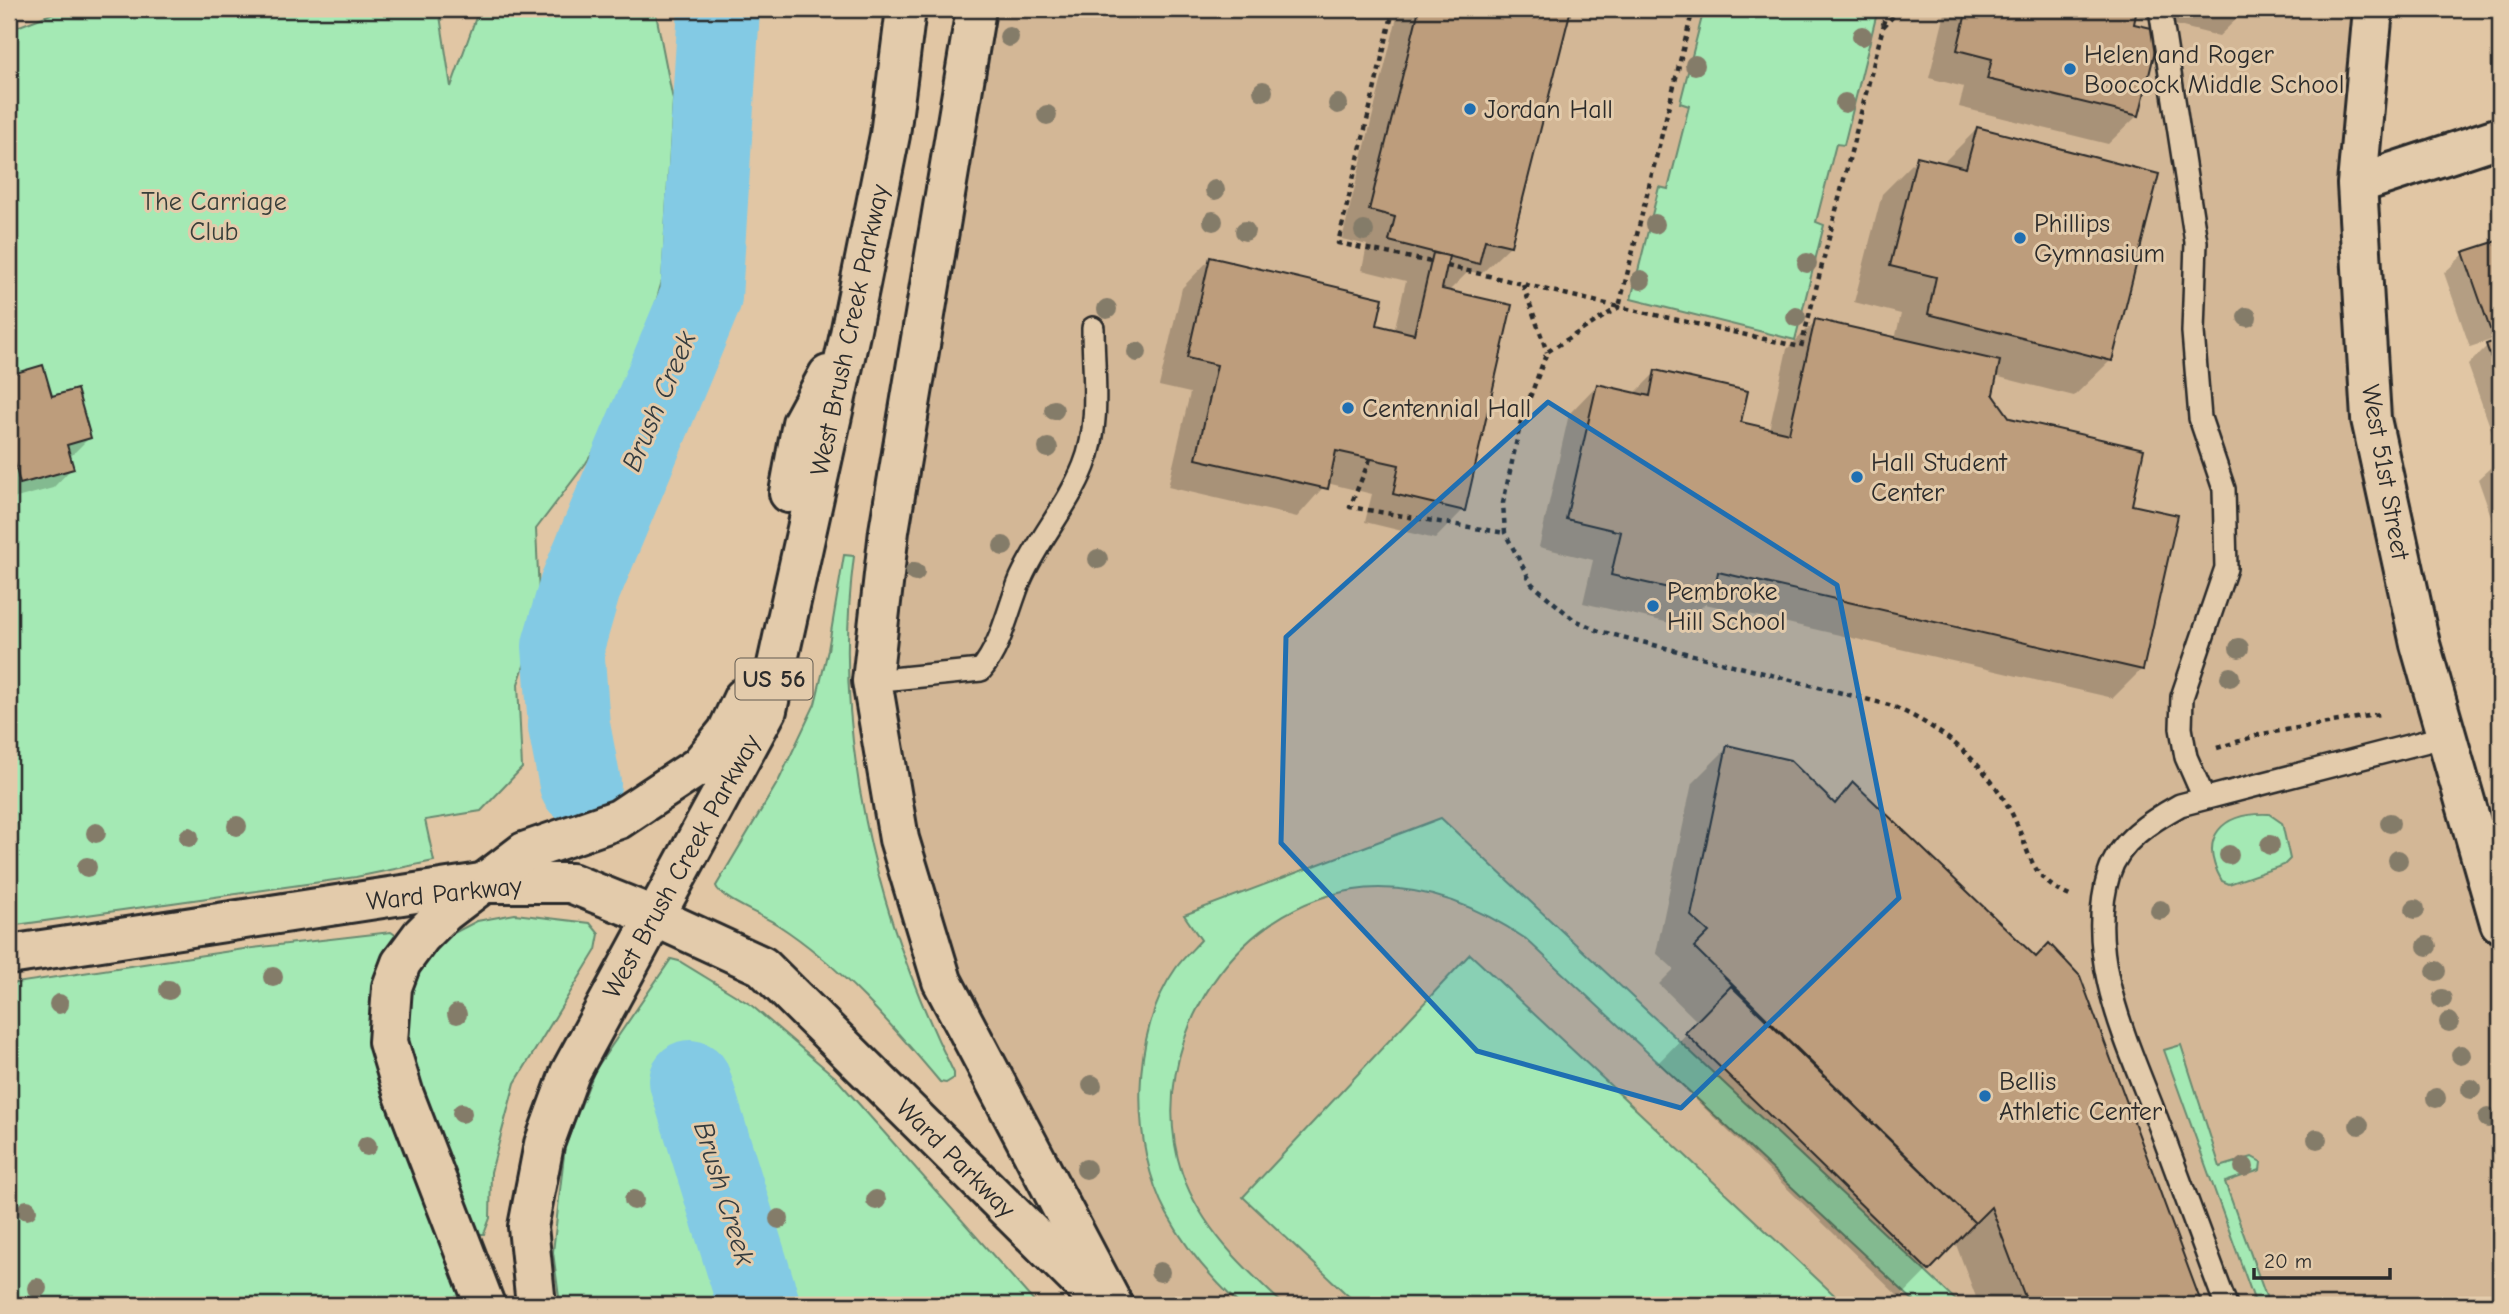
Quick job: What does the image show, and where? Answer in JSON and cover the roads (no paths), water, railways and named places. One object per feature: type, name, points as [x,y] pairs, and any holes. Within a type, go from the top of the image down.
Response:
[{"type":"main road","name":"West Brush Creek Parkway","points":[[536,1305],[528,1227],[544,1144],[570,1073],[767,710],[850,334],[890,135],[906,9]]},
{"type":"main road","points":[[976,9],[889,531],[872,681],[899,839],[942,981],[1113,1305]]},
{"type":"main road","name":"West 51st Street","points":[[2373,9],[2357,184],[2371,419],[2420,644],[2500,923]]},
{"type":"main road","points":[[2357,184],[2500,137]]},
{"type":"main road","points":[[485,1305],[404,1095],[388,1042],[392,987],[401,963],[421,936],[481,883],[524,852],[619,819],[666,791],[699,766],[727,732],[760,655],[802,423],[850,334]]},
{"type":"main road","name":"Ward Parkway","points":[[9,955],[481,883],[570,883],[653,916],[762,966],[1104,1305]]},
{"type":"lane","points":[[2160,9],[2196,242],[2193,332],[2200,418],[2224,489],[2226,568],[2182,697],[2181,728],[2186,757],[2204,797]]},
{"type":"lane","points":[[872,681],[981,670],[991,659],[1022,577],[1086,463],[1092,437],[1093,328]]},
{"type":"lane","points":[[2226,1305],[2117,1011],[2103,947],[2101,907],[2110,871],[2124,847],[2146,825],[2180,806],[2204,797],[2446,736]]},
{"type":"waterway","name":"Brush Creek","points":[[580,784],[569,726],[563,646],[580,587],[701,297],[719,9]]},
{"type":"waterway","name":"Brush Creek","points":[[690,1081],[759,1305]]},
{"type":"place","name":"Helen and Roger Boocock Middle School","points":[[2070,69]]},
{"type":"place","name":"Jordan Hall","points":[[1470,109]]},
{"type":"place","name":"Phillips Gymnasium","points":[[2020,238]]},
{"type":"place","name":"Centennial Hall","points":[[1348,408]]},
{"type":"place","name":"Hall Student Center","points":[[1857,477]]},
{"type":"place","name":"Pembroke Hill School","points":[[1653,606]]},
{"type":"place","name":"Bellis Athletic Center","points":[[1985,1096]]},
{"type":"park label","name":"The Carriage Club","points":[[214,216]]}]
